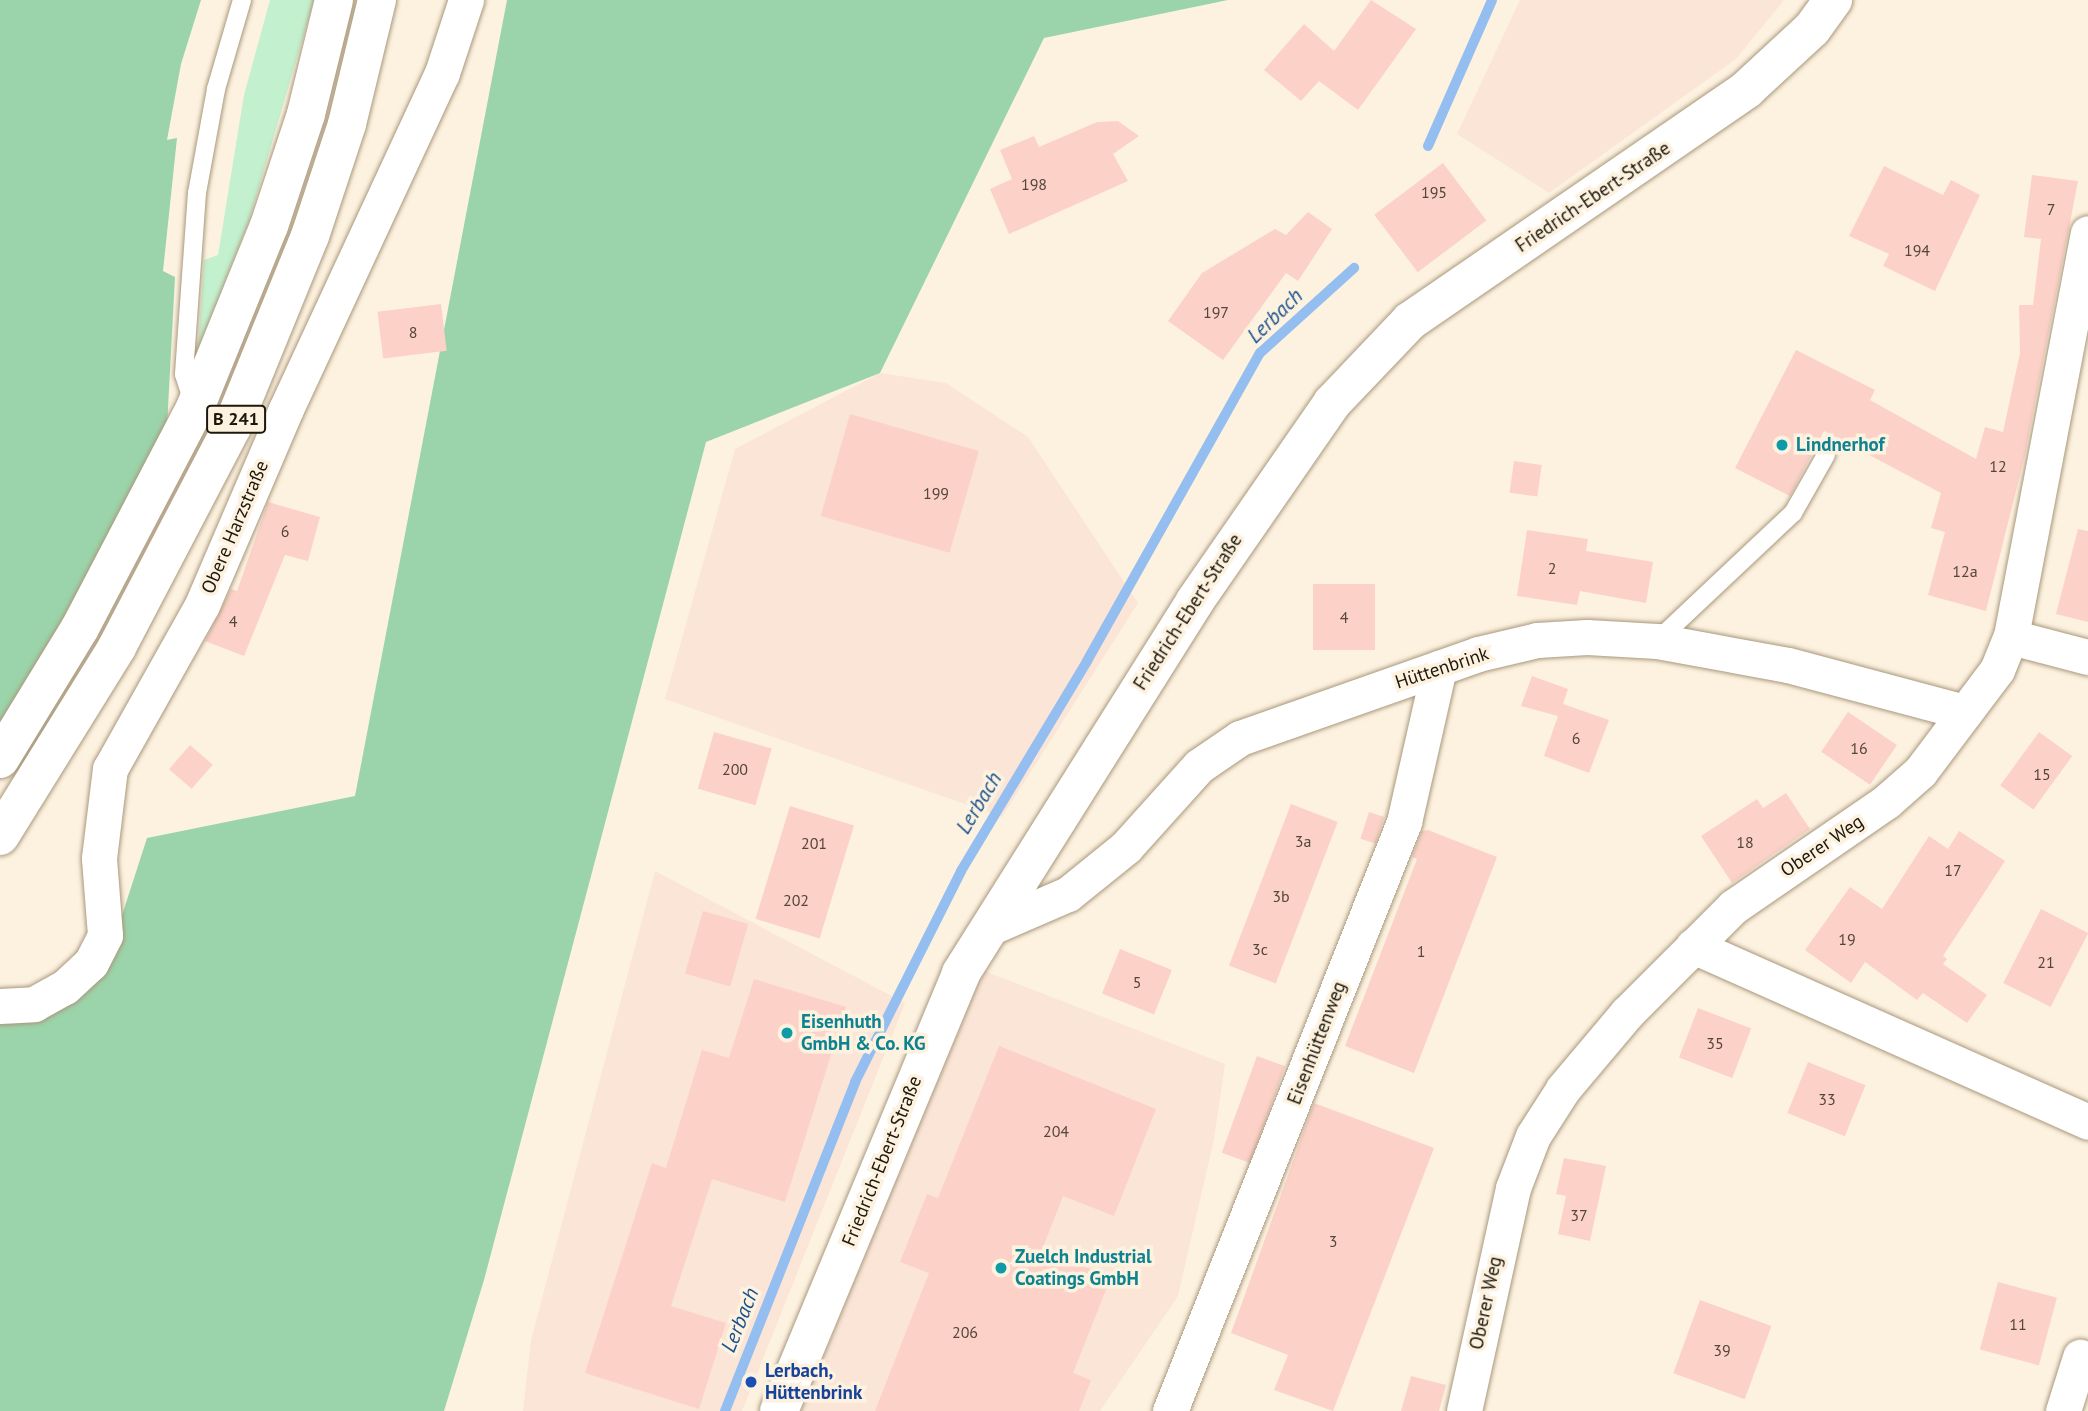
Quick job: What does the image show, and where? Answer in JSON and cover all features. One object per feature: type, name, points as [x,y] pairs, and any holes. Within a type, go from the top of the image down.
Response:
[{"type":"street","name":"B 241","points":[[0,759],[86,616],[195,408],[269,226],[306,114],[334,0]]},
{"type":"street","name":"B 241","points":[[0,836],[117,647],[237,416],[310,236],[347,124],[377,0]]},
{"type":"street","name":"Obere Harzstraße","points":[[0,1006],[34,1004],[65,987],[91,963],[105,934],[99,858],[110,769],[202,605],[286,409],[442,73],[466,0]]},
{"type":"street","name":"Friedrich-Ebert-Straße","points":[[779,1411],[961,973],[1202,590],[1332,403],[1410,321],[1747,89],[1812,29],[1833,0]]},
{"type":"street","name":"Oberer Weg","points":[[1464,1411],[1505,1216],[1533,1136],[1591,1053],[1733,907],[1904,788],[1933,759],[1997,670],[2011,636],[2088,233]]},
{"type":"street","name":"Hüttenbrink","points":[[987,929],[1047,906],[1086,880],[1126,847],[1199,765],[1224,747],[1265,727],[1439,667],[1537,640],[1613,637],[1657,642],[1788,665],[1965,712]]},
{"type":"street","points":[[2023,640],[2088,657]]},
{"type":"street","name":"Eisenhüttenweg","points":[[1170,1411],[1404,822],[1439,667]]},
{"type":"street","points":[[1693,946],[2088,1122]]},
{"type":"street","points":[[2063,1411],[2080,1357]]},
{"type":"lane","points":[[195,408],[184,374],[197,192],[216,89],[242,0]]},
{"type":"lane","points":[[1657,642],[1793,513],[1826,455]]},
{"type":"shaded area","points":[[1520,0],[1784,0],[1736,59],[1549,193],[1457,134]]},
{"type":"shaded area","points":[[880,373],[946,383],[1028,437],[1138,603],[1002,817],[665,699],[735,449]]},
{"type":"shaded area","points":[[655,871],[905,1003],[742,1411],[523,1411],[531,1340]]},
{"type":"shaded area","points":[[984,971],[1225,1064],[1214,1139],[1178,1296],[1100,1411],[801,1411]]},
{"type":"green space","points":[[0,0],[201,0],[181,64],[167,140],[177,138],[163,271],[175,277],[167,427],[60,624],[0,723]]},
{"type":"green space","points":[[270,0],[314,0],[249,221],[198,350],[204,260],[218,255],[244,95]]},
{"type":"green space","points":[[507,0],[1228,0],[1044,38],[880,373],[706,442],[484,1280],[444,1411],[0,1411],[0,1022],[114,940],[147,838],[355,796]]},
{"type":"building","points":[[1371,0],[1416,29],[1358,110],[1319,81],[1301,101],[1264,70],[1304,24],[1334,51]]},
{"type":"building","points":[[1118,121],[1139,136],[1113,154],[1128,181],[1009,234],[990,189],[1012,179],[1000,150],[1034,136],[1039,147],[1097,122]]},
{"type":"building","points":[[1443,163],[1486,221],[1418,272],[1374,215]]},
{"type":"building","points":[[1884,166],[1943,195],[1951,180],[1980,195],[1935,291],[1883,266],[1889,254],[1849,236]]},
{"type":"building","points":[[2032,175],[2078,181],[2025,455],[1986,611],[1928,595],[1945,532],[1931,528],[1941,493],[1824,431],[1790,496],[1735,468],[1796,350],[1875,390],[1870,400],[1976,459],[1985,427],[2003,432],[2020,353],[2019,305],[2033,305],[2041,239],[2024,237]]},
{"type":"building","points":[[1308,212],[1332,229],[1298,281],[1286,273],[1223,360],[1168,321],[1202,273],[1275,229],[1286,235]]},
{"type":"building","points":[[441,304],[447,351],[383,358],[377,312]]},
{"type":"building","points":[[850,414],[979,451],[950,553],[821,516]]},
{"type":"building","points":[[1514,461],[1542,465],[1537,497],[1510,493]]},
{"type":"building","points":[[268,502],[320,517],[308,561],[285,555],[244,656],[205,641],[231,589],[237,591]]},
{"type":"building","points":[[2078,529],[2088,531],[2088,622],[2056,614]]},
{"type":"building","points":[[1527,530],[1588,539],[1586,551],[1653,562],[1646,603],[1580,591],[1577,605],[1517,596]]},
{"type":"building","points":[[1313,584],[1375,584],[1375,650],[1313,650]]},
{"type":"building","points":[[1532,676],[1568,689],[1563,704],[1609,720],[1589,773],[1544,756],[1558,716],[1521,706]]},
{"type":"building","points":[[1848,712],[1897,745],[1870,785],[1821,752]]},
{"type":"building","points":[[714,732],[772,749],[755,805],[698,789]]},
{"type":"building","points":[[2039,732],[2072,756],[2033,809],[2000,785]]},
{"type":"building","points":[[190,745],[213,765],[192,789],[169,769]]},
{"type":"building","points":[[1786,793],[1810,829],[1732,883],[1701,836],[1757,799],[1763,808]]},
{"type":"building","points":[[1291,804],[1338,822],[1276,983],[1229,966]]},
{"type":"building","points":[[790,806],[854,826],[820,938],[756,919]]},
{"type":"building","points":[[1369,812],[1384,817],[1376,844],[1360,839]]},
{"type":"building","points":[[1428,830],[1497,857],[1414,1073],[1345,1046],[1417,859],[1412,857],[1422,831]]},
{"type":"building","points":[[1959,831],[2005,861],[1943,956],[1947,959],[1943,964],[1987,995],[1967,1023],[1923,993],[1917,1000],[1865,962],[1851,983],[1805,950],[1850,887],[1882,909],[1929,836],[1948,849]]},
{"type":"building","points":[[2041,909],[2088,933],[2051,1007],[2003,983]]},
{"type":"building","points":[[703,911],[748,924],[730,986],[685,973]]},
{"type":"building","points":[[1120,949],[1172,970],[1154,1014],[1102,994]]},
{"type":"building","points":[[754,979],[846,1007],[785,1202],[712,1179],[671,1306],[726,1323],[699,1409],[585,1373],[652,1163],[666,1168],[702,1050],[729,1058]]},
{"type":"building","points":[[1698,1008],[1751,1028],[1732,1078],[1679,1057]]},
{"type":"building","points":[[999,1046],[1156,1109],[1114,1216],[1063,1196],[1042,1250],[1111,1277],[1073,1373],[1091,1380],[1079,1411],[875,1411],[929,1273],[900,1262],[927,1194],[938,1198]]},
{"type":"building","points":[[1257,1056],[1285,1066],[1250,1163],[1222,1153]]},
{"type":"building","points":[[1808,1062],[1865,1085],[1845,1136],[1787,1113]]},
{"type":"building","points":[[1314,1103],[1434,1148],[1333,1411],[1274,1390],[1288,1355],[1231,1333]]},
{"type":"building","points":[[1564,1158],[1606,1166],[1590,1241],[1558,1234],[1566,1196],[1556,1194]]},
{"type":"building","points":[[1998,1282],[2057,1298],[2039,1365],[1980,1350]]},
{"type":"building","points":[[1700,1300],[1771,1326],[1745,1399],[1673,1373]]},
{"type":"building","points":[[1411,1376],[1446,1385],[1439,1411],[1401,1411]]},
{"type":"waterway","name":"Lerbach","points":[[1428,146],[1492,0]]},
{"type":"waterway","name":"Lerbach","points":[[725,1411],[855,1082],[961,871],[1087,661],[1260,353],[1354,268]]},
{"type":"place","name":"Lindnerhof","points":[[1782,445]]},
{"type":"place","name":"Eisenhuth GmbH & Co. KG","points":[[787,1033]]},
{"type":"place","name":"Zuelch Industrial Coatings GmbH","points":[[1001,1268]]},
{"type":"place","name":"Lerbach, Hüttenbrink","points":[[751,1382]]}]
